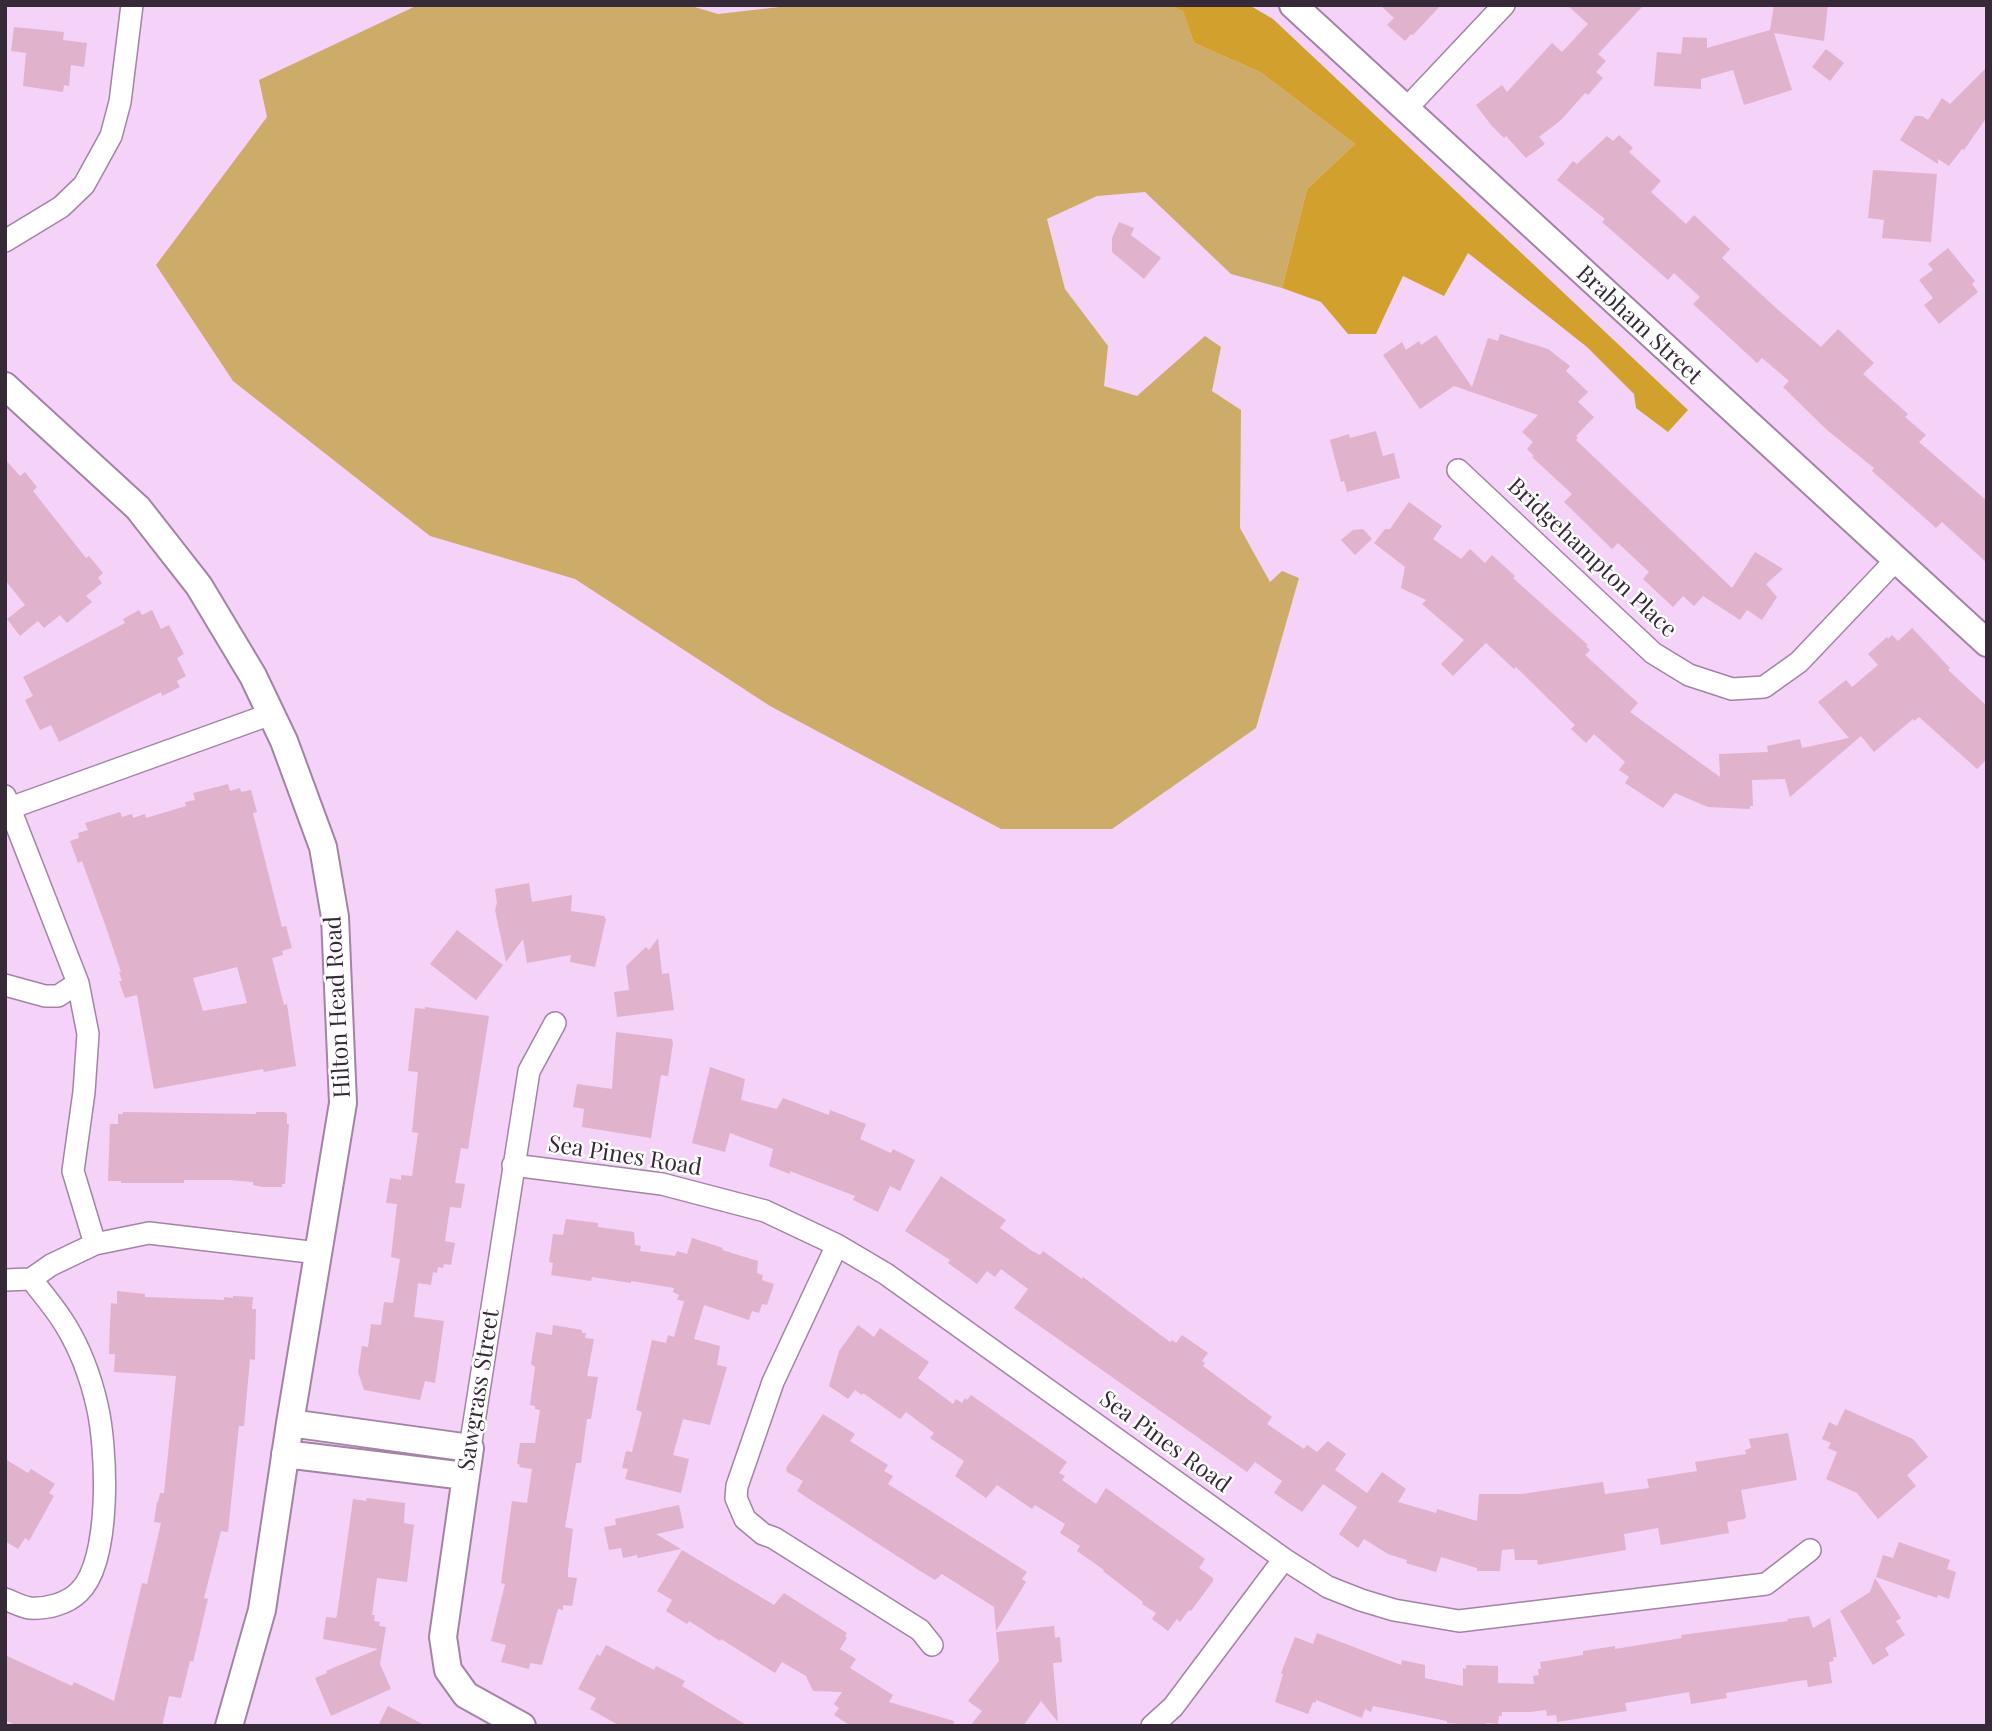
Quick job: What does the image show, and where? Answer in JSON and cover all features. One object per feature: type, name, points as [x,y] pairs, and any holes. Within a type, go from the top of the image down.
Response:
[{"type":"street","points":[[5,241],[61,207],[84,185],[111,136],[121,102],[132,5]]},
{"type":"street","name":"Brabham Street","points":[[1293,5],[1987,643]]},
{"type":"street","points":[[1405,110],[1504,5]]},
{"type":"street","name":"Hilton Head Road","points":[[5,386],[138,508],[199,586],[253,676],[284,741],[323,847],[335,916],[343,1103],[262,1610],[229,1726]]},
{"type":"street","name":"Bridgehampton Place","points":[[1458,470],[1653,653],[1689,675],[1732,689],[1764,687],[1799,662],[1895,561]]},
{"type":"street","points":[[95,1244],[73,1171],[84,1092],[88,1034],[78,983],[8,802],[271,714]]},
{"type":"street","points":[[5,985],[45,996],[58,996],[78,983]]},
{"type":"street","name":"Sawgrass Street","points":[[522,1726],[466,1695],[448,1670],[443,1637],[465,1476],[529,1071],[555,1023]]},
{"type":"street","name":"Sea Pines Road","points":[[513,1166],[662,1184],[765,1211],[837,1245],[886,1274],[1284,1559],[1328,1587],[1361,1600],[1415,1615],[1459,1621],[1766,1584],[1810,1550]]},
{"type":"street","points":[[5,1280],[31,1279],[51,1265],[95,1244],[149,1233],[318,1253]]},
{"type":"street","points":[[837,1245],[774,1382],[739,1475],[737,1498],[745,1519],[753,1528],[774,1538],[920,1630],[932,1645]]},
{"type":"street","points":[[5,1599],[28,1608],[60,1605],[80,1591],[94,1570],[101,1536],[106,1480],[97,1406],[85,1366],[67,1326],[31,1279]]},
{"type":"street","points":[[290,1423],[470,1448]]},
{"type":"street","points":[[285,1454],[465,1476]]},
{"type":"street","points":[[1152,1726],[1172,1707],[1284,1559]]},
{"type":"shaded area","points":[[418,5],[688,5],[718,14],[797,5],[1171,5],[1183,10],[1194,43],[1260,72],[1355,144],[1307,189],[1282,288],[1231,274],[1145,192],[1097,196],[1047,219],[1065,289],[1108,346],[1104,386],[1137,396],[1205,336],[1221,347],[1212,391],[1241,410],[1240,528],[1270,582],[1282,571],[1299,578],[1256,728],[1112,829],[1001,829],[770,706],[575,579],[430,536],[233,381],[156,265],[267,117],[259,80]]},
{"type":"shaded area","points":[[1171,5],[1249,5],[1273,19],[1688,410],[1668,432],[1636,408],[1634,394],[1587,347],[1468,253],[1444,296],[1403,276],[1376,334],[1348,334],[1321,302],[1282,288],[1307,189],[1355,144],[1260,72],[1194,43],[1183,11]]},
{"type":"building","points":[[1380,5],[1441,5],[1405,41],[1387,25],[1394,18]]},
{"type":"building","points":[[1567,5],[1644,5],[1598,54],[1606,61],[1596,72],[1603,78],[1588,95],[1585,93],[1561,120],[1539,137],[1545,144],[1526,158],[1506,136],[1504,138],[1491,125],[1476,105],[1502,85],[1507,92],[1552,43],[1562,52],[1588,24]]},
{"type":"building","points":[[1774,5],[1828,5],[1824,41],[1774,33],[1792,90],[1744,105],[1733,70],[1701,79],[1701,89],[1654,86],[1657,52],[1681,54],[1683,37],[1707,38],[1707,48],[1770,30]]},
{"type":"building","points":[[14,27],[64,32],[63,40],[87,43],[84,67],[71,65],[69,86],[64,85],[63,92],[23,86],[26,53],[11,51]]},
{"type":"building","points":[[1826,49],[1844,63],[1830,81],[1812,67]]},
{"type":"building","points":[[1987,67],[1987,117],[1949,166],[1938,159],[1938,164],[1900,140],[1915,116],[1928,120],[1942,98],[1950,104]]},
{"type":"building","points":[[1619,135],[1633,148],[1629,152],[1661,181],[1651,192],[1686,224],[1694,215],[1730,249],[1722,258],[1776,308],[1821,347],[1838,329],[1874,363],[1863,374],[1908,414],[1905,417],[1926,435],[1919,442],[1987,501],[1987,563],[1942,522],[1936,528],[1872,471],[1874,468],[1827,430],[1783,387],[1789,381],[1762,358],[1757,363],[1693,304],[1700,297],[1674,273],[1668,280],[1602,222],[1605,219],[1557,180],[1573,161],[1577,164],[1607,136],[1613,141]]},
{"type":"building","points":[[1873,170],[1937,174],[1931,242],[1882,238],[1884,220],[1868,218]]},
{"type":"building","points":[[1119,222],[1134,228],[1131,235],[1161,258],[1144,279],[1112,252],[1112,238]]},
{"type":"building","points":[[1948,248],[1975,281],[1972,284],[1978,292],[1939,324],[1924,305],[1933,298],[1919,280],[1933,270],[1928,264]]},
{"type":"building","points":[[1500,334],[1548,349],[1570,366],[1566,371],[1588,392],[1578,402],[1594,417],[1576,436],[1576,440],[1732,588],[1755,552],[1783,569],[1766,584],[1777,597],[1762,620],[1747,610],[1740,620],[1703,596],[1694,606],[1683,596],[1673,607],[1643,579],[1649,572],[1618,543],[1612,549],[1564,502],[1572,494],[1532,457],[1534,456],[1527,449],[1533,442],[1522,432],[1538,415],[1454,386],[1420,409],[1383,355],[1402,342],[1406,350],[1419,341],[1421,345],[1436,335],[1472,387],[1488,338],[1498,341]]},
{"type":"building","points":[[1376,431],[1383,456],[1394,453],[1400,478],[1347,492],[1344,481],[1341,482],[1330,440],[1349,434],[1350,438]]},
{"type":"building","points":[[5,459],[20,476],[25,472],[37,487],[33,491],[86,558],[89,556],[103,573],[98,578],[102,583],[86,596],[92,602],[67,623],[60,615],[44,628],[38,621],[20,636],[7,619],[25,605],[5,580]]},
{"type":"building","points":[[1409,502],[1442,526],[1433,539],[1461,559],[1470,549],[1485,563],[1492,555],[1515,576],[1513,578],[1588,645],[1586,646],[1590,650],[1585,655],[1638,703],[1630,712],[1720,777],[1719,754],[1768,752],[1767,746],[1800,739],[1802,748],[1849,738],[1818,702],[1846,680],[1852,687],[1878,665],[1868,654],[1887,637],[1888,639],[1892,635],[1898,641],[1912,628],[1950,668],[1948,670],[1987,706],[1987,759],[1977,769],[1919,717],[1914,721],[1913,719],[1874,752],[1861,736],[1790,797],[1785,779],[1752,780],[1753,806],[1750,806],[1750,809],[1708,807],[1675,793],[1663,808],[1625,783],[1629,777],[1619,770],[1625,762],[1594,734],[1586,743],[1571,729],[1575,725],[1516,667],[1514,669],[1486,643],[1453,676],[1441,664],[1464,640],[1422,604],[1426,600],[1401,588],[1405,567],[1374,543],[1385,529],[1390,529]]},
{"type":"building","points":[[1363,529],[1372,539],[1355,555],[1341,540],[1353,530]]},
{"type":"building","points":[[139,610],[142,615],[152,610],[161,629],[169,625],[184,654],[177,658],[186,676],[177,681],[180,687],[162,696],[161,692],[59,742],[51,725],[40,730],[25,700],[33,696],[23,677],[125,623],[123,619]]},
{"type":"building","points":[[228,784],[230,791],[240,788],[241,792],[251,790],[257,812],[253,813],[282,927],[286,926],[292,948],[282,951],[283,955],[272,958],[284,1005],[287,1004],[296,1066],[264,1072],[263,1069],[154,1089],[137,995],[125,998],[119,981],[122,981],[121,972],[107,930],[82,861],[78,863],[70,841],[79,838],[78,833],[88,830],[85,823],[120,812],[122,817],[132,814],[133,818],[145,814],[146,818],[186,806],[185,802],[195,800],[193,793]],"holes":[[[237,967],[247,1003],[203,1011],[193,978]]]},
{"type":"building","points":[[529,883],[532,902],[572,895],[571,911],[604,916],[606,919],[595,967],[570,962],[571,955],[527,963],[523,939],[506,962],[495,910],[495,889]]},
{"type":"building","points":[[457,930],[503,965],[476,1000],[430,964]]},
{"type":"building","points":[[658,938],[662,974],[669,973],[674,1010],[617,1017],[614,992],[629,990],[626,966],[646,947],[649,950]]},
{"type":"building","points":[[415,1008],[489,1016],[468,1149],[461,1148],[455,1183],[465,1184],[461,1208],[450,1207],[445,1241],[455,1243],[451,1265],[444,1264],[443,1268],[438,1267],[437,1273],[433,1272],[431,1285],[418,1283],[414,1317],[444,1321],[435,1383],[425,1381],[420,1400],[364,1390],[358,1372],[362,1346],[368,1347],[371,1324],[381,1325],[384,1302],[393,1303],[400,1259],[391,1257],[397,1204],[386,1203],[390,1178],[401,1180],[401,1175],[412,1176],[418,1133],[412,1132],[418,1072],[408,1071]]},
{"type":"building","points":[[616,1032],[672,1039],[668,1076],[661,1075],[651,1138],[582,1127],[584,1109],[573,1107],[577,1084],[612,1089]]},
{"type":"building","points":[[710,1067],[745,1079],[741,1100],[777,1109],[783,1098],[829,1115],[830,1110],[866,1124],[860,1139],[891,1153],[893,1149],[915,1160],[900,1191],[890,1186],[878,1212],[853,1200],[855,1196],[790,1171],[790,1174],[769,1166],[773,1149],[730,1133],[725,1152],[692,1143]]},
{"type":"building","points":[[284,1112],[289,1124],[285,1184],[282,1184],[282,1187],[262,1187],[253,1185],[253,1182],[229,1180],[184,1180],[184,1183],[108,1181],[110,1124],[118,1124],[118,1114]]},
{"type":"building","points":[[941,1176],[1006,1220],[1000,1228],[1032,1251],[1040,1255],[1043,1251],[1082,1279],[1083,1277],[1170,1342],[1172,1340],[1176,1343],[1182,1335],[1208,1353],[1202,1361],[1205,1363],[1203,1366],[1272,1417],[1267,1424],[1304,1449],[1307,1445],[1317,1452],[1328,1441],[1346,1454],[1335,1470],[1367,1493],[1382,1472],[1406,1489],[1398,1502],[1436,1513],[1437,1509],[1477,1521],[1479,1494],[1522,1494],[1603,1482],[1605,1494],[1649,1488],[1647,1479],[1697,1471],[1695,1462],[1746,1454],[1745,1450],[1751,1448],[1749,1439],[1788,1433],[1797,1480],[1741,1490],[1746,1517],[1727,1522],[1729,1533],[1661,1545],[1658,1528],[1624,1534],[1626,1550],[1538,1565],[1537,1560],[1515,1560],[1514,1549],[1502,1550],[1500,1571],[1477,1571],[1477,1568],[1441,1557],[1436,1572],[1406,1563],[1407,1560],[1388,1554],[1364,1539],[1358,1548],[1339,1534],[1357,1507],[1323,1484],[1302,1512],[1274,1493],[1282,1481],[1255,1462],[1247,1472],[1014,1308],[1028,1289],[1001,1269],[995,1277],[987,1271],[977,1284],[948,1263],[950,1260],[905,1231]]},
{"type":"building","points":[[566,1219],[634,1232],[635,1245],[641,1246],[640,1251],[675,1256],[677,1251],[687,1254],[692,1238],[758,1261],[757,1273],[763,1275],[762,1280],[774,1284],[767,1305],[762,1304],[759,1313],[752,1311],[749,1320],[704,1305],[694,1339],[720,1346],[717,1365],[727,1367],[710,1425],[683,1419],[673,1455],[689,1459],[681,1493],[625,1479],[628,1469],[622,1468],[626,1451],[632,1452],[642,1412],[636,1410],[652,1340],[666,1343],[668,1335],[674,1337],[684,1301],[677,1300],[679,1295],[673,1292],[674,1288],[631,1281],[592,1277],[591,1281],[551,1275],[553,1263],[549,1262],[553,1234],[563,1235]]},
{"type":"building","points":[[117,1291],[145,1294],[145,1297],[224,1300],[224,1297],[233,1296],[253,1297],[252,1309],[256,1309],[255,1360],[250,1359],[244,1426],[239,1426],[228,1532],[221,1531],[204,1598],[208,1599],[193,1662],[190,1661],[181,1698],[169,1696],[162,1726],[17,1726],[5,1720],[5,1655],[72,1686],[74,1682],[114,1701],[142,1583],[147,1584],[161,1523],[154,1522],[160,1493],[164,1493],[176,1376],[114,1372],[115,1354],[109,1354],[110,1322],[111,1303],[117,1304]]},
{"type":"building","points":[[553,1325],[582,1330],[582,1333],[586,1333],[585,1338],[594,1339],[587,1376],[598,1377],[591,1419],[587,1419],[581,1463],[576,1463],[565,1527],[573,1529],[568,1577],[577,1578],[572,1606],[563,1605],[563,1610],[558,1609],[542,1665],[530,1663],[529,1669],[501,1662],[506,1645],[491,1641],[505,1584],[501,1583],[512,1501],[527,1503],[532,1469],[519,1467],[517,1464],[520,1443],[535,1443],[540,1410],[530,1405],[535,1367],[531,1364],[536,1332],[552,1335]]},
{"type":"building","points":[[858,1325],[874,1337],[880,1328],[929,1362],[918,1378],[953,1404],[956,1399],[962,1403],[971,1395],[1067,1462],[1059,1473],[1065,1476],[1062,1480],[1096,1504],[1106,1488],[1205,1559],[1199,1568],[1213,1578],[1213,1581],[1191,1611],[1189,1610],[1180,1622],[1177,1619],[1168,1631],[1152,1619],[1156,1613],[1077,1551],[1080,1546],[1060,1533],[1065,1524],[1035,1505],[1032,1509],[997,1485],[986,1498],[955,1476],[964,1461],[930,1438],[934,1433],[906,1412],[900,1419],[863,1393],[862,1395],[855,1390],[848,1399],[829,1386],[839,1351]]},
{"type":"building","points":[[1845,1409],[1913,1439],[1928,1457],[1907,1475],[1916,1486],[1878,1519],[1857,1493],[1826,1479],[1837,1452],[1828,1448],[1831,1443],[1822,1439],[1829,1422],[1837,1426]]},
{"type":"building","points":[[823,1414],[855,1434],[850,1441],[888,1465],[884,1471],[893,1476],[888,1484],[1027,1572],[1022,1579],[1026,1582],[996,1631],[994,1607],[942,1574],[935,1580],[797,1491],[803,1481],[787,1472],[786,1468]]},
{"type":"building","points":[[5,1459],[28,1473],[31,1469],[55,1484],[49,1493],[54,1496],[29,1541],[25,1538],[18,1549],[5,1541]]},
{"type":"building","points":[[367,1498],[405,1503],[404,1523],[414,1525],[407,1582],[377,1578],[372,1615],[375,1615],[374,1621],[380,1622],[379,1626],[386,1627],[380,1664],[391,1689],[331,1716],[315,1678],[378,1649],[323,1639],[326,1617],[336,1618],[337,1615],[353,1499],[366,1501]]},
{"type":"building","points":[[679,1505],[684,1528],[656,1534],[681,1549],[638,1558],[637,1555],[623,1558],[621,1548],[609,1550],[604,1527],[616,1525],[615,1519]]},
{"type":"building","points":[[1899,1542],[1950,1560],[1947,1569],[1956,1572],[1949,1599],[1938,1595],[1937,1598],[1876,1577],[1883,1555],[1893,1558]]},
{"type":"building","points":[[682,1550],[774,1605],[784,1593],[847,1633],[840,1649],[856,1659],[850,1668],[893,1695],[889,1702],[954,1721],[953,1726],[851,1726],[834,1715],[839,1708],[834,1704],[842,1692],[813,1691],[806,1676],[782,1662],[775,1673],[721,1639],[720,1641],[689,1621],[687,1624],[666,1611],[672,1600],[657,1591]]},
{"type":"building","points":[[1875,1578],[1901,1618],[1896,1621],[1905,1635],[1885,1648],[1889,1655],[1873,1665],[1840,1611],[1870,1592]]},
{"type":"building","points":[[1809,1616],[1813,1628],[1830,1618],[1837,1657],[1833,1657],[1834,1661],[1829,1662],[1832,1683],[1808,1687],[1807,1680],[1798,1681],[1726,1693],[1727,1698],[1691,1704],[1689,1692],[1625,1703],[1627,1711],[1557,1722],[1556,1715],[1547,1716],[1546,1710],[1502,1712],[1498,1724],[1486,1723],[1486,1726],[1447,1723],[1373,1706],[1371,1712],[1365,1709],[1362,1718],[1316,1700],[1308,1714],[1275,1702],[1283,1674],[1281,1673],[1295,1637],[1313,1644],[1317,1633],[1401,1665],[1402,1660],[1425,1665],[1425,1678],[1463,1686],[1463,1668],[1466,1669],[1466,1665],[1498,1666],[1498,1683],[1534,1684],[1533,1676],[1539,1675],[1540,1662],[1583,1655],[1583,1651],[1615,1646],[1615,1649],[1682,1638],[1681,1635]]},
{"type":"building","points":[[1054,1626],[1055,1638],[1060,1637],[1062,1662],[1053,1663],[1058,1722],[1041,1701],[1023,1726],[970,1726],[982,1711],[968,1701],[999,1661],[996,1632]]},
{"type":"building","points":[[606,1645],[654,1670],[656,1666],[685,1681],[682,1686],[748,1726],[620,1726],[590,1709],[596,1698],[578,1689],[597,1654],[600,1656]]},
{"type":"building","points":[[388,1706],[426,1726],[378,1726]]}]
